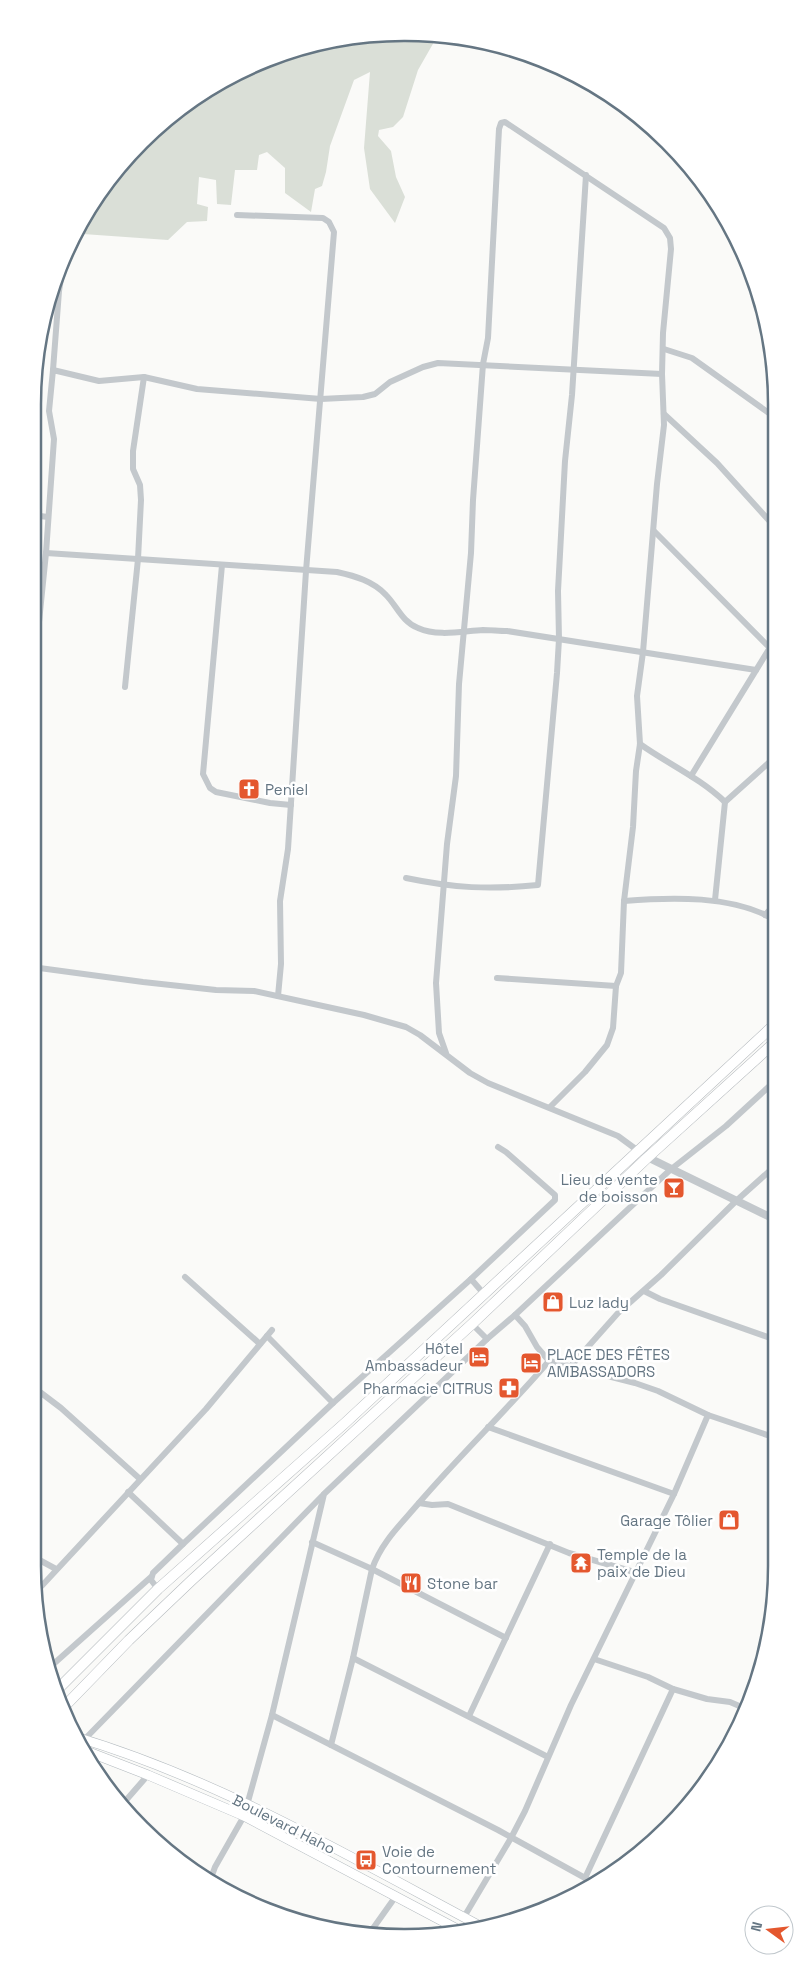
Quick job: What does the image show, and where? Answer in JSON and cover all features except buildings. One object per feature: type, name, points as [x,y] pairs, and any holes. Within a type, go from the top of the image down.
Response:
[{"type":"main road","points":[[62,1685],[158,1589],[345,1423],[768,1030]]},
{"type":"main road","points":[[68,1703],[128,1640],[192,1580],[472,1324],[647,1158],[768,1048]]},
{"type":"main road","name":"Boulevard Haho","points":[[88,1742],[159,1765],[247,1804],[474,1922]]},
{"type":"main road","name":"Boulevard Haho","points":[[94,1754],[244,1816],[452,1926]]},
{"type":"main road","points":[[204,1798],[208,1786]]},
{"type":"street","points":[[446,1053],[439,1033],[436,984],[447,844],[456,776],[459,684],[465,632],[483,364],[488,338],[499,129],[501,123],[505,122],[664,228],[670,238],[671,249],[663,333],[662,374],[664,414],[643,652],[637,696],[640,744],[636,771],[634,827],[624,901],[621,973],[616,986],[613,1028],[607,1045],[585,1072],[550,1107]]},
{"type":"street","points":[[406,878],[445,886],[488,889],[538,885],[560,639],[558,591],[565,461],[586,175]]},
{"type":"street","points":[[237,215],[323,218],[329,222],[334,232],[306,570],[288,849],[280,900],[278,996]]},
{"type":"street","points":[[41,596],[54,439],[49,411],[59,295]]},
{"type":"street","points":[[664,349],[692,358],[768,412]]},
{"type":"street","points":[[53,370],[99,382],[144,377],[197,389],[321,399],[363,397],[375,394],[390,382],[423,367],[438,363],[662,374]]},
{"type":"street","points":[[125,687],[142,500],[140,485],[133,469],[133,451],[144,377]]},
{"type":"street","points":[[664,414],[717,463],[768,519]]},
{"type":"street","points":[[41,517],[48,518]]},
{"type":"street","points":[[654,531],[768,642]]},
{"type":"street","points":[[46,553],[337,572],[356,576],[372,584],[386,594],[408,623],[419,629],[442,632],[486,630],[560,639],[756,670]]},
{"type":"street","points":[[222,565],[202,774],[210,788],[216,792],[264,802],[291,805]]},
{"type":"street","points":[[691,776],[756,670],[768,654]]},
{"type":"street","points":[[640,744],[716,793],[725,802]]},
{"type":"street","points":[[716,900],[725,802],[768,763]]},
{"type":"street","points":[[624,901],[656,898],[716,900],[768,916]]},
{"type":"street","points":[[765,915],[768,912]]},
{"type":"street","points":[[41,968],[216,990],[254,991],[364,1015],[406,1028],[420,1035],[470,1073],[488,1083],[618,1136],[647,1158],[768,1216]]},
{"type":"street","points":[[497,978],[616,986]]},
{"type":"street","points":[[84,1736],[324,1494],[487,1339],[670,1170],[726,1126],[768,1087]]},
{"type":"street","points":[[55,1663],[151,1577],[183,1544],[333,1403],[471,1279],[556,1198],[555,1195],[498,1147]]},
{"type":"street","points":[[570,1367],[618,1313],[644,1291],[768,1172]]},
{"type":"street","points":[[185,1277],[260,1344]]},
{"type":"street","points":[[471,1279],[484,1294]]},
{"type":"street","points":[[644,1291],[660,1299],[768,1337]]},
{"type":"street","points":[[514,1315],[525,1326],[537,1347],[549,1361],[635,1382],[708,1415],[768,1435]]},
{"type":"street","points":[[472,1324],[487,1339]]},
{"type":"street","points":[[42,1586],[206,1409],[272,1330]]},
{"type":"street","points":[[267,1336],[333,1403]]},
{"type":"street","points":[[330,1745],[353,1658],[372,1569],[378,1554],[384,1544],[451,1466],[549,1361]]},
{"type":"street","points":[[41,1393],[61,1408],[140,1479]]},
{"type":"street","points":[[464,1917],[512,1838],[634,1572],[674,1494],[708,1415]]},
{"type":"street","points":[[488,1427],[674,1494]]},
{"type":"street","points":[[128,1492],[183,1544]]},
{"type":"street","points":[[212,1874],[244,1816],[272,1715],[324,1494]]},
{"type":"street","points":[[419,1503],[432,1505],[448,1504],[569,1553],[634,1572]]},
{"type":"street","points":[[312,1542],[372,1569],[506,1638]]},
{"type":"street","points":[[469,1716],[550,1544]]},
{"type":"street","points":[[41,1561],[56,1570]]},
{"type":"street","points":[[151,1577],[151,1580],[158,1589]]},
{"type":"street","points":[[353,1658],[548,1756]]},
{"type":"street","points":[[594,1660],[648,1677],[673,1689],[707,1699],[730,1702],[739,1706]]},
{"type":"street","points":[[272,1715],[512,1838],[585,1878],[673,1689]]},
{"type":"street","points":[[127,1800],[148,1775]]},
{"type":"street","points":[[374,1927],[396,1896]]},
{"type":"shaded area","points":[[404,41],[434,42],[418,70],[403,117],[393,127],[379,130],[378,136],[391,151],[396,177],[405,197],[395,223],[370,189],[364,148],[370,72],[354,80],[330,146],[322,186],[315,189],[311,212],[285,193],[285,168],[267,152],[259,155],[257,170],[235,170],[231,205],[217,204],[216,180],[199,177],[197,204],[208,207],[207,221],[187,222],[168,240],[84,234],[102,203],[131,165],[183,116],[203,102],[244,79],[265,69],[310,54],[357,44]]},
{"type":"place","name":"Peniel","points":[[249,789]]},
{"type":"place","name":"Lieu de vente de boisson","points":[[674,1188]]},
{"type":"place","name":"Luz lady","points":[[553,1302]]},
{"type":"place","name":"Hôtel Ambassadeur","points":[[479,1357]]},
{"type":"place","name":"PLACE DES FÊTES AMBASSADORS","points":[[531,1363]]},
{"type":"place","name":"Pharmacie CITRUS","points":[[509,1388]]},
{"type":"place","name":"Garage Tôlier","points":[[729,1520]]},
{"type":"place","name":"Temple de la paix de Dieu","points":[[581,1563]]},
{"type":"place","name":"Stone bar","points":[[411,1583]]},
{"type":"place","name":"Voie de Contournement","points":[[366,1860]]}]
